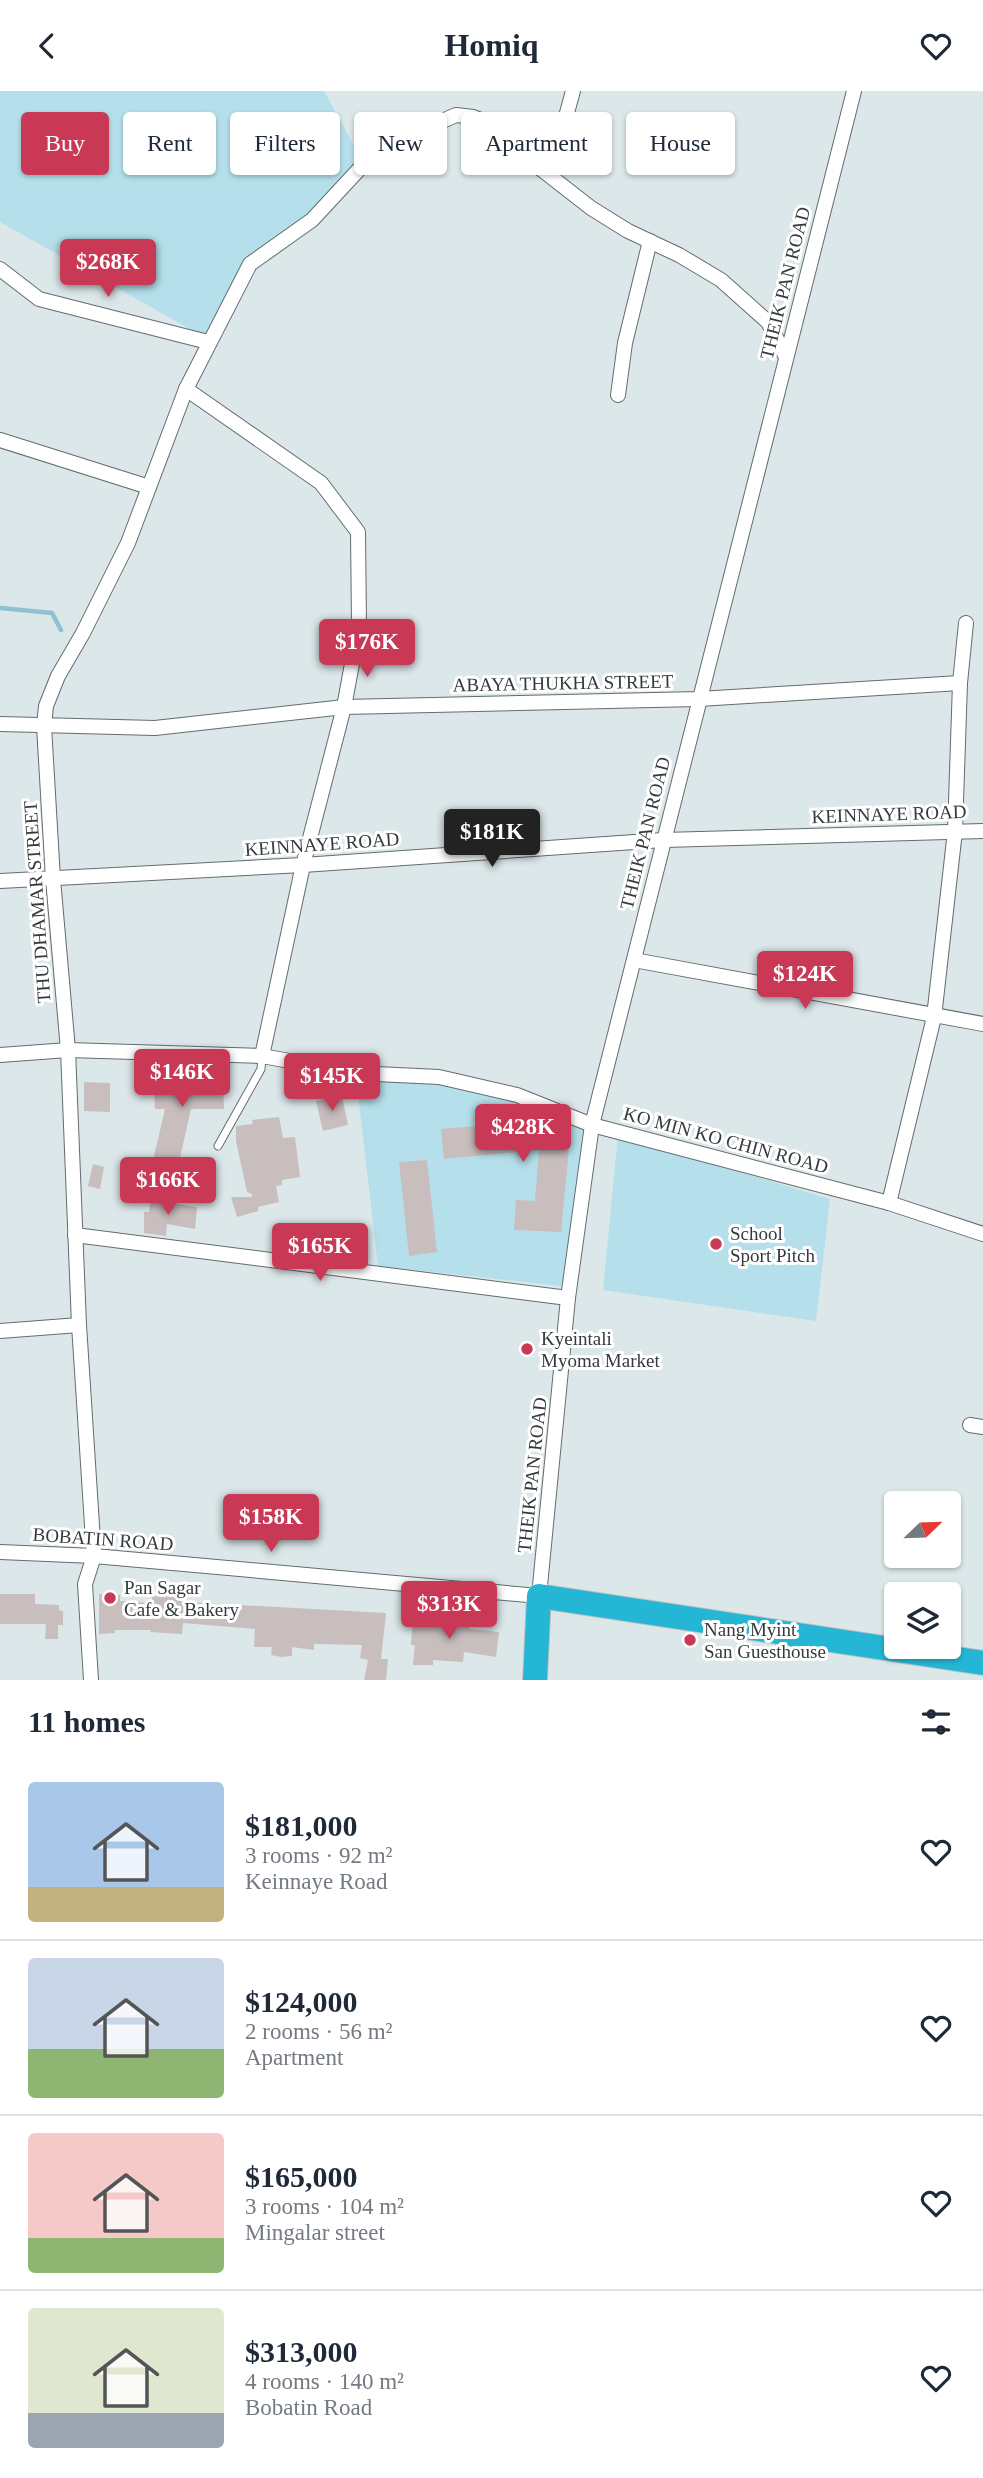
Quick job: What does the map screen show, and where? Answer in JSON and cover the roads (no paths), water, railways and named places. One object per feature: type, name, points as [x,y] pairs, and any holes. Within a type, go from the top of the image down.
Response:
[{"type":"highway","points":[[535,1680],[539,1596],[983,1663]]},
{"type":"street","points":[[567,112],[573,91]]},
{"type":"street","name":"THEIK PAN ROAD","points":[[539,1596],[568,1298],[592,1125],[854,91]]},
{"type":"street","name":"THU DHAMAR STREET","points":[[91,1680],[85,1584],[94,1556],[79,1325],[68,1050],[53,879],[44,726],[46,706],[58,676],[128,543],[186,389],[208,342],[236,287],[257,257],[312,221],[364,164],[413,134],[456,115],[461,116]]},
{"type":"street","name":"THU DHAMAR STREET","points":[[549,175],[592,208],[721,280],[768,322],[786,357]]},
{"type":"street","points":[[618,395],[625,343],[650,241]]},
{"type":"street","points":[[0,269],[40,299],[208,342]]},
{"type":"street","points":[[186,389],[321,483],[358,531],[359,626],[344,707],[303,865],[262,1056]]},
{"type":"street","points":[[0,440],[149,487]]},
{"type":"street","points":[[889,1203],[934,1017],[955,831],[960,683],[966,623]]},
{"type":"street","name":"ABAYA THUKHA STREET","points":[[0,724],[155,728],[344,707],[699,699],[960,683]]},
{"type":"street","name":"KEINNAYE ROAD","points":[[0,881],[303,865],[663,840],[983,831]]},
{"type":"street","points":[[634,960],[983,1024]]},
{"type":"street","name":"KO MIN KO CHIN ROAD","points":[[0,1055],[68,1050],[262,1056],[356,1073],[439,1077],[517,1095],[592,1125],[889,1203],[983,1234]]},
{"type":"street","points":[[75,1235],[568,1298]]},
{"type":"street","points":[[0,1331],[79,1325]]},
{"type":"street","name":"BOBATIN ROAD","points":[[0,1552],[94,1556],[539,1596]]},
{"type":"lane","points":[[218,1146],[261,1069],[262,1056]]},
{"type":"waterway","points":[[0,608],[52,613],[61,630]]},
{"type":"place","name":"School Sport Pitch","points":[[716,1244]]},
{"type":"place","name":"Kyeintali Myoma Market","points":[[527,1349]]},
{"type":"place","name":"Pan Sagar Cafe & Bakery","points":[[110,1598]]},
{"type":"place","name":"Nang Myint San Guesthouse","points":[[690,1640]]}]
